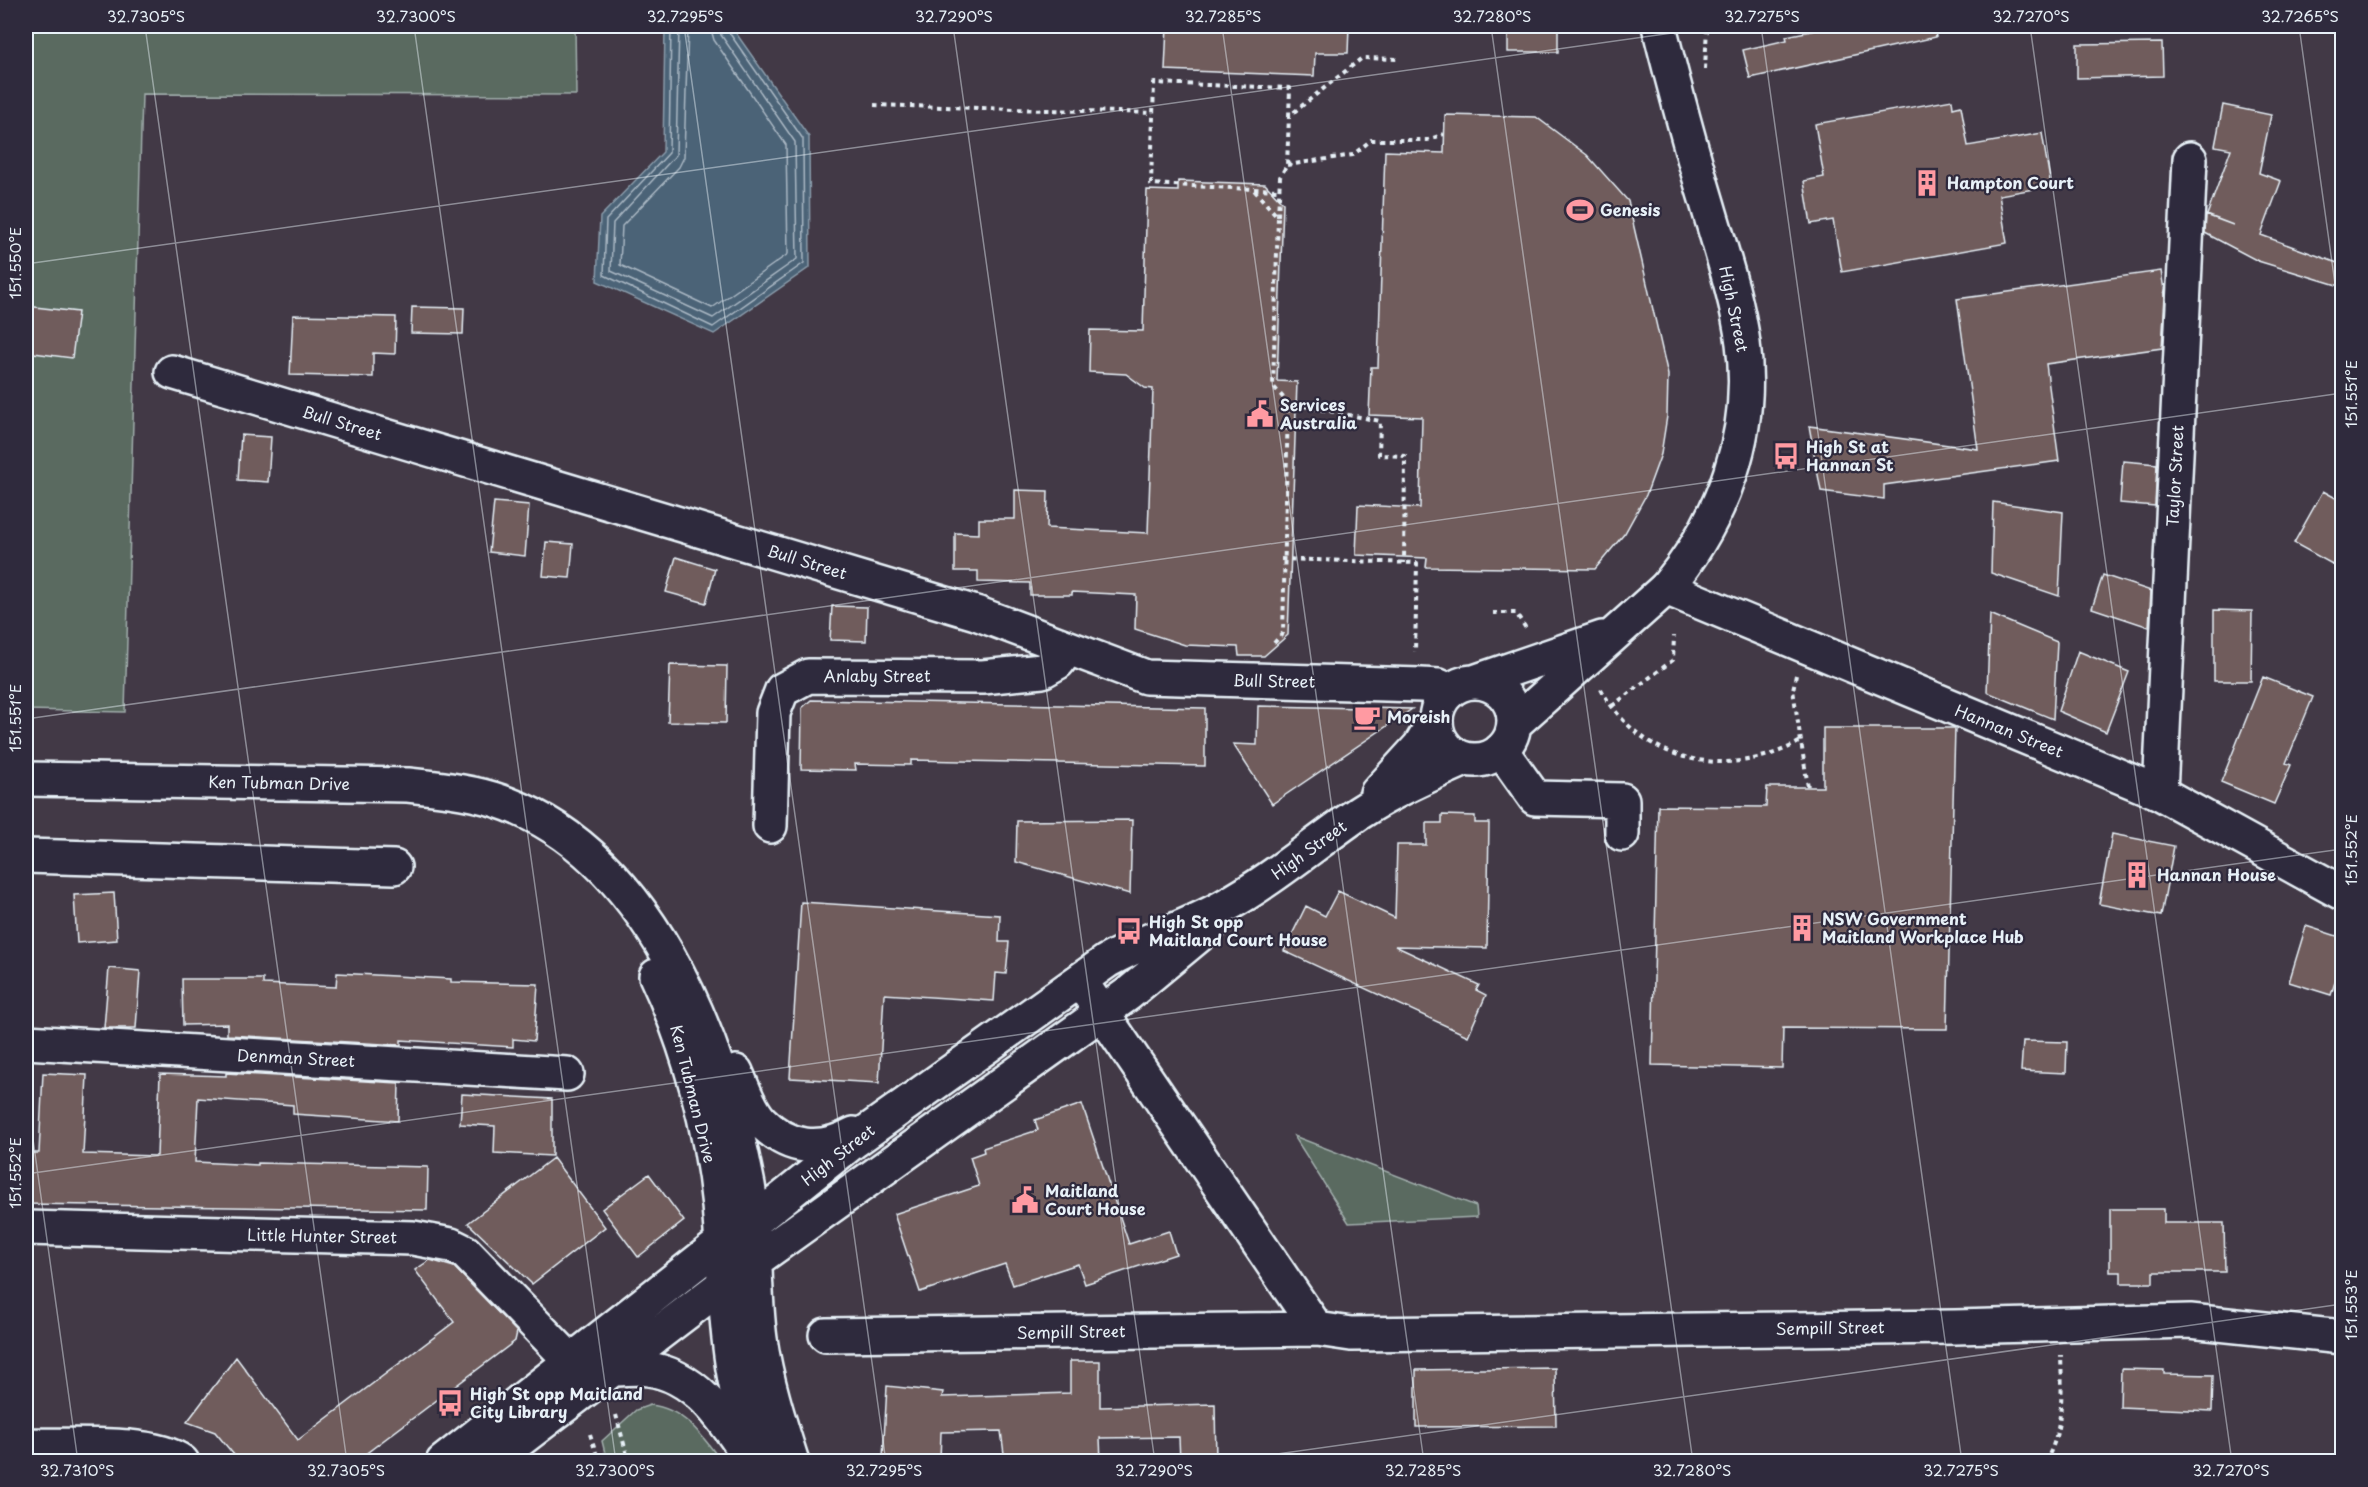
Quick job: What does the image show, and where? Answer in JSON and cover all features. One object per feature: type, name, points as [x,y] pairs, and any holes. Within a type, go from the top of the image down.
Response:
[{"type":"street","name":"High Street","points":[[1507,737],[1666,588],[1685,566],[1725,491],[1742,434],[1746,369],[1739,318],[1678,105],[1659,26]]},
{"type":"street","name":"Taylor Street","points":[[2160,793],[2190,159]]},
{"type":"street","name":"Bull Street","points":[[172,372],[976,613],[1146,677],[1440,686],[1453,698]]},
{"type":"street","name":"Hannan Street","points":[[1666,588],[2160,793],[2343,893]]},
{"type":"street","name":"High Street","points":[[1360,813],[1420,746],[1453,698],[1618,633]]},
{"type":"street","name":"Anlaby Street","points":[[770,826],[773,713],[782,690],[808,676],[982,676],[1042,671],[1058,662],[1068,648]]},
{"type":"street","points":[[1507,737],[1480,759],[1465,759],[1444,744],[1453,698],[1490,685],[1503,694],[1511,708],[1507,737],[1535,798],[1622,800],[1622,834]]},
{"type":"street","name":"High Street","points":[[443,1461],[489,1451],[615,1370],[724,1284],[1101,1012],[1258,886],[1360,813],[1413,783],[1465,759]]},
{"type":"street","name":"Ken Tubman Drive","points":[[26,779],[408,785],[446,788],[494,799],[528,814],[552,828],[590,857],[624,890],[662,943],[717,1060],[737,1134],[753,1222],[761,1346],[771,1395],[792,1461]]},
{"type":"street","name":"Ken Tubman Drive","points":[[528,814],[592,875],[617,906],[643,947],[662,988],[688,1063],[705,1127],[718,1203],[733,1379],[743,1418],[760,1461]]},
{"type":"street","points":[[26,856],[394,867]]},
{"type":"street","name":"High Street","points":[[489,1451],[572,1360],[897,1110],[1081,982],[1107,961],[1222,908],[1258,886]]},
{"type":"street","points":[[662,943],[705,1003],[750,1103],[761,1121],[799,1145],[819,1147],[838,1143],[897,1110]]},
{"type":"street","points":[[1081,982],[1317,1329]]},
{"type":"street","name":"Denman Street","points":[[26,1042],[567,1074]]},
{"type":"street","name":"Little Hunter Street","points":[[26,1228],[413,1238],[451,1245],[465,1252],[481,1267],[572,1360]]},
{"type":"street","name":"Sempill Street","points":[[826,1335],[1317,1329],[1351,1334],[2061,1325],[2190,1321],[2343,1336]]},
{"type":"street","points":[[615,1370],[646,1368],[659,1371],[697,1390],[731,1429],[753,1461]]},
{"type":"street","points":[[26,1445],[164,1451],[183,1461]]},
{"type":"path","points":[[1289,116],[1362,58],[1400,59]]},
{"type":"path","points":[[1279,190],[1151,184],[1154,84],[1290,88],[1287,165],[1280,177],[1279,190],[1273,386],[1288,403],[1380,421],[1380,455],[1405,456],[1404,563]]},
{"type":"path","points":[[874,105],[1153,113]]},
{"type":"path","points":[[1287,165],[1353,155],[1371,140],[1428,140],[1444,134]]},
{"type":"path","points":[[1253,189],[1278,217]]},
{"type":"path","points":[[1276,401],[1282,396]]},
{"type":"path","points":[[1270,639],[1274,643],[1283,633],[1288,403]]},
{"type":"path","points":[[1283,559],[1417,563],[1415,654]]},
{"type":"path","points":[[1493,613],[1516,613],[1529,633]]},
{"type":"path","points":[[1612,706],[1673,660],[1674,636]]},
{"type":"path","points":[[1793,690],[1808,787]]},
{"type":"path","points":[[1604,696],[1631,727],[1657,745],[1683,757],[1706,762],[1749,762],[1801,741]]},
{"type":"path","points":[[2045,1461],[2054,1448],[2062,1390],[2061,1325]]},
{"type":"path","points":[[616,1415],[629,1461]]},
{"type":"path","points":[[590,1434],[599,1461]]},
{"type":"green space","points":[[26,26],[575,26],[576,95],[142,94],[125,712],[26,710]]},
{"type":"green space","points":[[1294,1136],[1476,1206],[1477,1217],[1349,1223]]},
{"type":"green space","points":[[650,1405],[662,1407],[682,1417],[707,1442],[721,1461],[607,1461],[602,1441],[636,1410]]},
{"type":"water","points":[[665,26],[731,26],[809,137],[810,267],[714,334],[597,281],[600,217],[663,152]]},
{"type":"building","points":[[1167,26],[1349,26],[1348,53],[1315,53],[1314,76],[1165,70]]},
{"type":"building","points":[[1508,26],[1558,26],[1558,52],[1508,52]]},
{"type":"building","points":[[1836,26],[1934,26],[1936,37],[1750,78],[1743,50],[1787,40],[1786,36]]},
{"type":"building","points":[[2162,43],[2163,76],[2077,78],[2077,44]]},
{"type":"building","name":"Hampton Court","points":[[1952,100],[1953,108],[1961,106],[1968,146],[2042,133],[2051,186],[1999,195],[2007,243],[1842,272],[1833,220],[1811,224],[1804,181],[1824,177],[1815,124]]},
{"type":"building","points":[[2223,105],[2271,115],[2259,173],[2281,181],[2261,235],[2343,265],[2340,286],[2258,261],[2205,233],[2206,215],[2233,225],[2207,215],[2231,149],[2215,146]]},
{"type":"building","points":[[1445,115],[1536,117],[1587,155],[1628,201],[1668,375],[1667,416],[1661,454],[1646,495],[1625,533],[1595,569],[1426,567],[1427,558],[1356,555],[1358,505],[1420,508],[1422,417],[1369,415],[1371,367],[1378,367],[1385,151],[1444,153]]},
{"type":"building","points":[[1178,181],[1265,184],[1283,203],[1277,381],[1297,382],[1288,635],[1264,656],[1239,656],[1238,647],[1185,645],[1135,629],[1136,595],[1072,592],[1072,595],[1030,595],[1030,583],[978,582],[978,571],[955,571],[955,533],[979,534],[979,519],[1015,519],[1015,490],[1048,491],[1047,528],[1148,533],[1153,389],[1145,388],[1126,374],[1089,372],[1090,330],[1143,331],[1147,190],[1178,191]]},
{"type":"building","points":[[2161,271],[2165,296],[2162,348],[2046,364],[2059,461],[1884,485],[1884,499],[1821,491],[1809,426],[1978,449],[1957,299]]},
{"type":"building","points":[[26,306],[78,312],[72,358],[26,352]]},
{"type":"building","points":[[412,307],[464,308],[463,334],[411,333]]},
{"type":"building","points":[[293,315],[396,317],[395,354],[373,353],[373,377],[290,375]]},
{"type":"building","points":[[241,435],[271,437],[268,482],[238,480]]},
{"type":"building","points":[[2123,461],[2157,464],[2155,506],[2120,503]]},
{"type":"building","points":[[2323,491],[2343,502],[2343,570],[2294,543]]},
{"type":"building","points":[[494,502],[529,505],[525,556],[489,552]]},
{"type":"building","points":[[1993,502],[2063,512],[2059,596],[1991,573]]},
{"type":"building","points":[[546,542],[573,544],[570,578],[543,576]]},
{"type":"building","points":[[676,557],[715,569],[706,603],[666,592]]},
{"type":"building","points":[[2103,575],[2151,591],[2149,627],[2092,608]]},
{"type":"building","points":[[832,606],[867,607],[866,641],[830,640]]},
{"type":"building","points":[[2214,610],[2252,611],[2251,681],[2214,681]]},
{"type":"building","points":[[1990,614],[2057,642],[2053,719],[1987,692]]},
{"type":"building","points":[[2078,651],[2129,672],[2106,732],[2058,711]]},
{"type":"building","points":[[670,665],[727,666],[726,723],[668,722]]},
{"type":"building","points":[[2263,677],[2313,697],[2286,763],[2291,765],[2274,804],[2221,782]]},
{"type":"building","points":[[811,700],[1205,708],[1205,766],[911,760],[911,765],[855,764],[856,770],[801,769],[802,708]]},
{"type":"building","points":[[1258,706],[1412,709],[1272,804],[1233,744],[1257,745]]},
{"type":"building","name":"NSW Government Maitland Workplace Hub","points":[[1823,728],[1955,728],[1947,1029],[1783,1028],[1782,1068],[1652,1065],[1658,806],[1766,807],[1767,787],[1823,787]]},
{"type":"building","points":[[1442,815],[1475,816],[1475,823],[1489,823],[1487,948],[1395,946],[1479,985],[1476,990],[1486,995],[1468,1036],[1284,951],[1306,906],[1325,916],[1338,891],[1395,918],[1397,845],[1426,845],[1426,823],[1442,823]]},
{"type":"building","points":[[1132,820],[1130,894],[1016,862],[1017,821]]},
{"type":"building","name":"Hannan House","points":[[2112,834],[2174,846],[2161,916],[2099,904]]},
{"type":"building","points":[[114,893],[117,940],[77,943],[74,895]]},
{"type":"building","points":[[801,902],[1000,915],[999,942],[1009,942],[1006,974],[996,973],[994,1001],[884,994],[879,1083],[790,1078]]},
{"type":"building","points":[[2306,926],[2343,938],[2343,957],[2331,995],[2289,982]]},
{"type":"building","points":[[109,968],[140,971],[136,1028],[104,1028]]},
{"type":"building","points":[[337,973],[451,979],[451,982],[538,984],[534,1041],[513,1039],[513,1047],[401,1040],[401,1045],[227,1035],[227,1024],[183,1025],[182,979],[263,979],[263,984],[336,987]]},
{"type":"building","points":[[2023,1041],[2067,1042],[2066,1073],[2021,1071]]},
{"type":"building","points":[[43,1073],[87,1075],[83,1154],[157,1156],[160,1074],[226,1076],[226,1073],[399,1083],[398,1121],[293,1114],[293,1105],[198,1098],[195,1162],[428,1167],[427,1210],[26,1204],[26,1153],[39,1153]]},
{"type":"building","points":[[462,1094],[552,1099],[552,1156],[494,1153],[495,1126],[460,1124]]},
{"type":"building","name":"Maitland Court House","points":[[1082,1104],[1129,1244],[1169,1231],[1176,1254],[1085,1284],[1078,1264],[1013,1285],[1005,1264],[920,1292],[894,1214],[979,1186],[970,1157],[984,1152],[983,1148],[1038,1130],[1035,1120]]},
{"type":"building","points":[[553,1158],[605,1227],[532,1284],[468,1223]]},
{"type":"building","points":[[649,1174],[684,1221],[638,1257],[602,1209]]},
{"type":"building","points":[[2110,1209],[2164,1209],[2164,1223],[2224,1223],[2225,1272],[2153,1272],[2153,1283],[2121,1283],[2121,1272],[2110,1272]]},
{"type":"building","points":[[430,1260],[454,1267],[517,1332],[515,1341],[356,1461],[239,1461],[215,1432],[187,1422],[236,1357],[298,1440],[454,1322],[415,1270]]},
{"type":"building","points":[[1070,1361],[1100,1361],[1100,1407],[1215,1404],[1216,1461],[1180,1461],[1179,1437],[1100,1438],[1101,1461],[1005,1461],[1001,1431],[941,1432],[940,1460],[883,1458],[887,1386],[943,1392],[942,1397],[1070,1393]]},
{"type":"building","points":[[1555,1368],[1556,1426],[1416,1427],[1416,1370]]},
{"type":"building","points":[[2121,1369],[2164,1370],[2164,1374],[2213,1375],[2212,1411],[2120,1407]]},
{"type":"place","name":"Hampton Court","points":[[1927,183]]},
{"type":"place","name":"Genesis","points":[[1580,210]]},
{"type":"place","name":"Services Australia","points":[[1260,414]]},
{"type":"place","name":"High St at Hannan St","points":[[1786,456]]},
{"type":"place","name":"Moreish","points":[[1367,717]]},
{"type":"place","name":"Hannan House","points":[[2137,875]]},
{"type":"place","name":"NSW Government Maitland Workplace Hub","points":[[1802,928]]},
{"type":"place","name":"High St opp Maitland Court House","points":[[1129,931]]},
{"type":"place","name":"Maitland Court House","points":[[1025,1200]]},
{"type":"place","name":"High St opp Maitland City Library","points":[[450,1403]]}]
